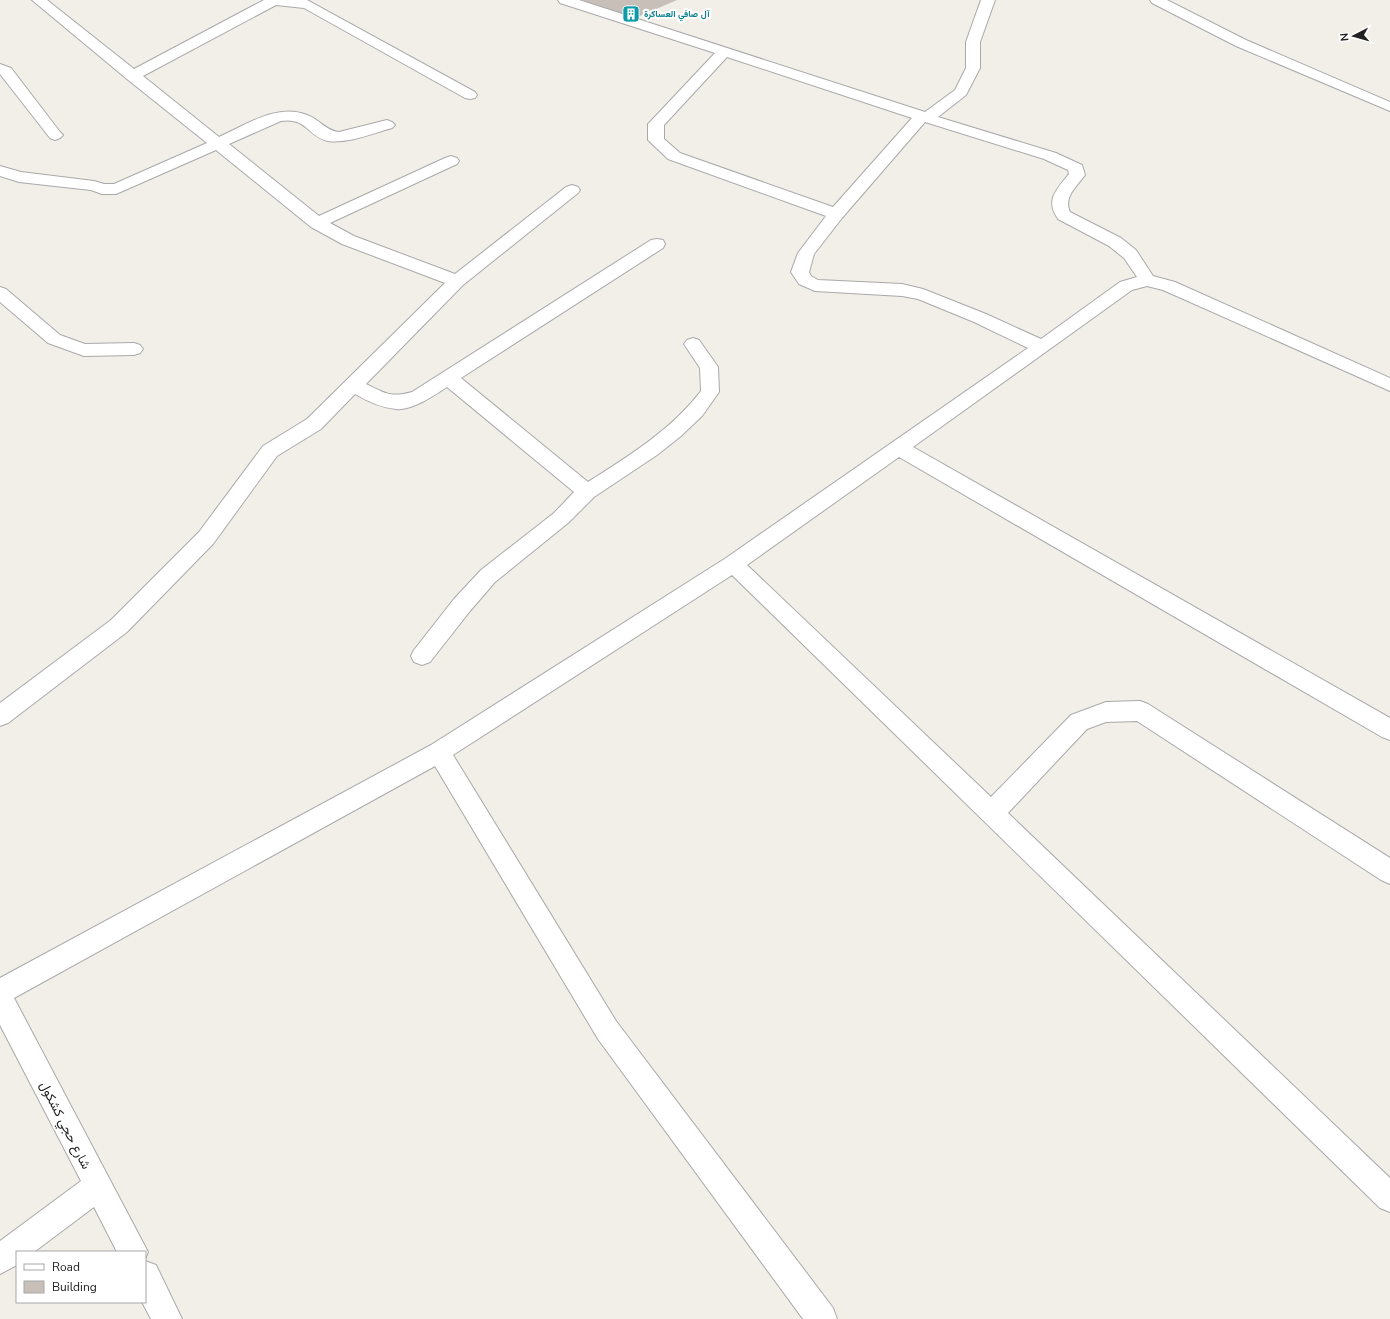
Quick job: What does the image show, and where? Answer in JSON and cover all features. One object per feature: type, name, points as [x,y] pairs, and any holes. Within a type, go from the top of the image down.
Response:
[{"type":"street","points":[[39,0],[317,223],[348,240],[456,281]]},
{"type":"street","points":[[132,76],[272,0],[296,1],[307,4],[470,95]]},
{"type":"street","points":[[566,0],[925,117],[1050,156],[1076,168],[1077,175],[1066,189],[1058,203],[1059,210],[1064,216],[1115,242],[1130,254],[1147,280]]},
{"type":"street","points":[[988,0],[973,42],[973,68],[961,92],[925,117],[836,214],[806,253],[800,272],[805,280],[815,285],[902,290],[923,295],[980,318],[1042,347]]},
{"type":"street","points":[[1157,0],[1241,43],[1390,107]]},
{"type":"street","points":[[724,52],[656,124],[656,140],[674,156],[836,214]]},
{"type":"street","points":[[0,68],[6,71],[55,135]]},
{"type":"street","points":[[0,171],[19,177],[94,186],[102,189],[116,189],[277,117],[290,115],[303,118],[328,136],[339,137],[387,125]]},
{"type":"street","points":[[317,223],[451,161]]},
{"type":"street","points":[[0,716],[119,626],[206,538],[270,451],[314,424],[456,281],[572,190]]},
{"type":"street","points":[[353,385],[378,398],[397,403],[418,397],[657,244]]},
{"type":"street","points":[[0,992],[440,752],[733,564],[1042,347],[1126,286],[1147,280],[1169,286],[1390,385]]},
{"type":"street","points":[[0,293],[54,339],[84,350],[134,349]]},
{"type":"street","points":[[422,656],[462,605],[488,576],[561,518],[587,492],[624,469],[687,420],[710,392],[709,367],[693,344]]},
{"type":"street","points":[[448,378],[587,492]]},
{"type":"street","points":[[899,448],[1390,730]]},
{"type":"street","points":[[733,564],[1390,1198]]},
{"type":"street","points":[[991,814],[1079,722],[1106,712],[1140,711],[1390,872]]},
{"type":"street","points":[[440,752],[607,1030],[822,1319]]},
{"type":"street","name":"شارع حجي كشكول","points":[[0,998],[131,1251]]},
{"type":"street","points":[[0,1259],[98,1186]]},
{"type":"street","points":[[146,1278],[167,1319]]},
{"type":"building","name":"آل صافي العساكرة","points":[[582,0],[677,0],[633,19]]},
{"type":"place","name":"آل صافي العساكرة","points":[[631,14]]}]
